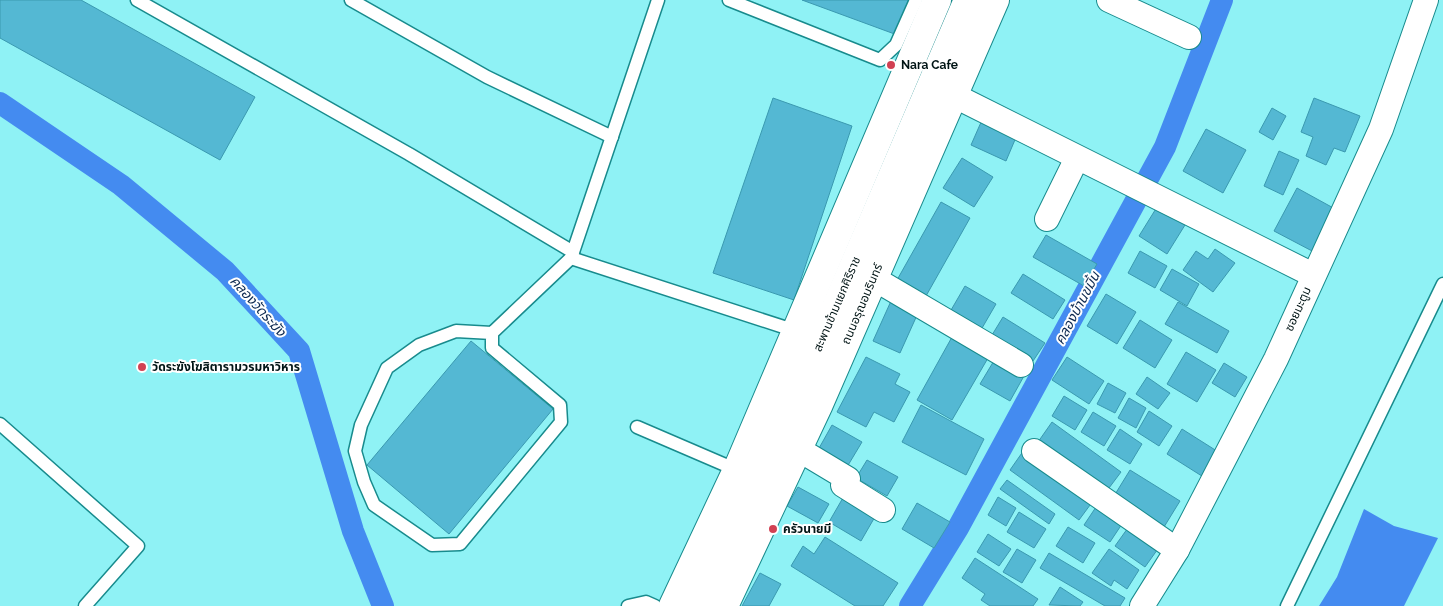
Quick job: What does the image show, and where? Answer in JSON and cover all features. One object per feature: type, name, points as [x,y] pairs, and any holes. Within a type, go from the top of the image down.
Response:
[{"type":"main road","points":[[673,606],[737,470],[937,0]]},
{"type":"main road","name":"สะพานข้ามแยกศิริราช","points":[[701,606],[814,358],[968,0]]},
{"type":"main road","name":"ถนนอรุณอมรินทร์","points":[[724,606],[798,449],[996,0]]},
{"type":"street","points":[[1109,0],[1189,37]]},
{"type":"street","name":"ซอยมะตูม","points":[[1142,606],[1176,550],[1276,359],[1381,129],[1426,0]]},
{"type":"street","points":[[953,95],[1313,275]]},
{"type":"street","points":[[1048,219],[1077,158]]},
{"type":"street","points":[[873,278],[1021,365]]},
{"type":"street","points":[[798,449],[848,479],[843,484],[883,510]]},
{"type":"street","points":[[1034,451],[1176,550]]},
{"type":"lane","points":[[137,0],[409,154],[572,255],[782,328],[796,331]]},
{"type":"lane","points":[[351,0],[487,77],[612,137]]},
{"type":"lane","points":[[492,333],[456,331],[419,345],[387,368],[361,425],[355,451],[364,482],[374,505],[432,545],[460,544],[561,422],[560,405],[492,348],[492,333],[572,255],[658,0]]},
{"type":"lane","points":[[729,0],[880,60],[896,44],[916,0]]},
{"type":"lane","points":[[1287,606],[1443,284]]},
{"type":"lane","points":[[0,424],[138,546],[85,606]]},
{"type":"lane","points":[[637,427],[737,470]]},
{"type":"lane","points":[[628,606],[646,602],[655,606]]},
{"type":"water","points":[[1364,509],[1394,526],[1438,538],[1404,606],[1319,606],[1337,577]]},
{"type":"building","points":[[0,0],[81,0],[255,97],[220,160],[0,38]]},
{"type":"building","points":[[802,0],[913,0],[900,36]]},
{"type":"building","points":[[773,98],[852,126],[794,300],[713,273]]},
{"type":"building","points":[[1314,98],[1360,116],[1345,152],[1334,148],[1326,165],[1306,156],[1313,137],[1301,132]]},
{"type":"building","points":[[1272,108],[1286,116],[1273,140],[1259,132]]},
{"type":"building","points":[[982,120],[1017,135],[1006,161],[971,145]]},
{"type":"building","points":[[1206,129],[1246,150],[1223,193],[1183,171]]},
{"type":"building","points":[[1279,151],[1299,160],[1283,195],[1264,186]]},
{"type":"building","points":[[962,158],[993,177],[974,207],[943,188]]},
{"type":"building","points":[[1297,188],[1337,210],[1314,252],[1274,231]]},
{"type":"building","points":[[941,202],[970,218],[926,296],[897,280]]},
{"type":"building","points":[[1157,207],[1185,225],[1167,254],[1139,236]]},
{"type":"building","points":[[1046,235],[1097,264],[1084,286],[1033,257]]},
{"type":"building","points":[[1215,249],[1235,263],[1213,292],[1183,270],[1196,251],[1208,259]]},
{"type":"building","points":[[1140,251],[1167,266],[1155,288],[1128,273]]},
{"type":"building","points":[[1172,269],[1199,284],[1187,306],[1160,290]]},
{"type":"building","points":[[1023,274],[1065,300],[1053,319],[1011,293]]},
{"type":"building","points":[[965,286],[996,304],[978,335],[947,317]]},
{"type":"building","points":[[1106,294],[1136,312],[1117,344],[1087,326]]},
{"type":"building","points":[[891,301],[918,313],[900,353],[873,341]]},
{"type":"building","points":[[1178,302],[1229,331],[1217,353],[1165,324]]},
{"type":"building","points":[[1003,317],[1045,343],[1033,361],[992,335]]},
{"type":"building","points":[[1140,320],[1172,340],[1155,368],[1123,348]]},
{"type":"building","points":[[952,337],[988,358],[952,420],[917,400]]},
{"type":"building","points":[[471,341],[553,409],[449,534],[367,465]]},
{"type":"building","points":[[1186,352],[1216,370],[1197,402],[1167,384]]},
{"type":"building","points":[[866,357],[900,374],[895,384],[910,392],[894,422],[874,412],[866,427],[837,412]]},
{"type":"building","points":[[1067,357],[1104,381],[1089,404],[1052,380]]},
{"type":"building","points":[[995,359],[1024,376],[1010,401],[980,384]]},
{"type":"building","points":[[1224,363],[1247,377],[1235,397],[1212,383]]},
{"type":"building","points":[[1147,377],[1170,393],[1158,409],[1136,394]]},
{"type":"building","points":[[1108,383],[1126,393],[1115,413],[1097,404]]},
{"type":"building","points":[[1064,396],[1087,410],[1075,430],[1052,416]]},
{"type":"building","points":[[1129,398],[1146,408],[1136,428],[1118,418]]},
{"type":"building","points":[[921,405],[984,439],[966,475],[902,442]]},
{"type":"building","points":[[1149,411],[1172,426],[1159,446],[1137,432]]},
{"type":"building","points":[[1093,412],[1116,426],[1104,446],[1081,432]]},
{"type":"building","points":[[1052,422],[1121,472],[1106,492],[1038,442]]},
{"type":"building","points":[[832,425],[862,442],[847,467],[818,450]]},
{"type":"building","points":[[1120,429],[1142,444],[1130,464],[1107,450]]},
{"type":"building","points":[[1182,429],[1220,453],[1205,478],[1167,454]]},
{"type":"building","points":[[1024,450],[1093,501],[1079,520],[1010,470]]},
{"type":"building","points":[[867,460],[898,477],[887,496],[856,478]]},
{"type":"building","points":[[1130,470],[1180,501],[1164,527],[1114,496]]},
{"type":"building","points":[[1007,480],[1055,514],[1049,524],[1000,489]]},
{"type":"building","points":[[798,487],[829,504],[818,523],[787,506]]},
{"type":"building","points":[[844,496],[876,515],[861,541],[829,522]]},
{"type":"building","points":[[998,497],[1016,508],[1006,526],[988,515]]},
{"type":"building","points":[[917,503],[950,522],[934,548],[902,529]]},
{"type":"building","points":[[1098,504],[1124,521],[1110,542],[1084,525]]},
{"type":"building","points":[[1019,512],[1046,529],[1034,548],[1007,532]]},
{"type":"building","points":[[1130,525],[1160,546],[1145,567],[1115,546]]},
{"type":"building","points":[[1068,527],[1095,543],[1083,563],[1056,546]]},
{"type":"building","points":[[988,534],[1011,549],[999,566],[977,552]]},
{"type":"building","points":[[825,537],[898,583],[883,606],[855,606],[791,566],[803,546],[814,554]]},
{"type":"building","points":[[1017,549],[1036,560],[1022,583],[1003,572]]},
{"type":"building","points":[[1109,549],[1139,570],[1127,589],[1114,580],[1111,586],[1092,573]]},
{"type":"building","points":[[1049,553],[1125,598],[1120,606],[1105,606],[1040,568]]},
{"type":"building","points":[[975,558],[1038,599],[1033,606],[990,606],[981,600],[985,594],[962,578]]},
{"type":"building","points":[[760,573],[781,584],[769,606],[742,606]]},
{"type":"building","points":[[1060,587],[1083,602],[1080,606],[1049,605]]},
{"type":"waterway","name":"คลองบ้านขมิ้น","points":[[910,606],[958,528],[1165,147],[1222,0]]},
{"type":"waterway","name":"คลองวัดระฆัง","points":[[0,103],[121,185],[225,271],[299,351],[353,531],[383,606]]},
{"type":"place","name":"Nara Cafe","points":[[891,65]]},
{"type":"place","name":"วัดระฆังโฆสิตารามวรมหาวิหาร","points":[[142,367]]},
{"type":"place","name":"ครัวนายมี","points":[[773,529]]}]
